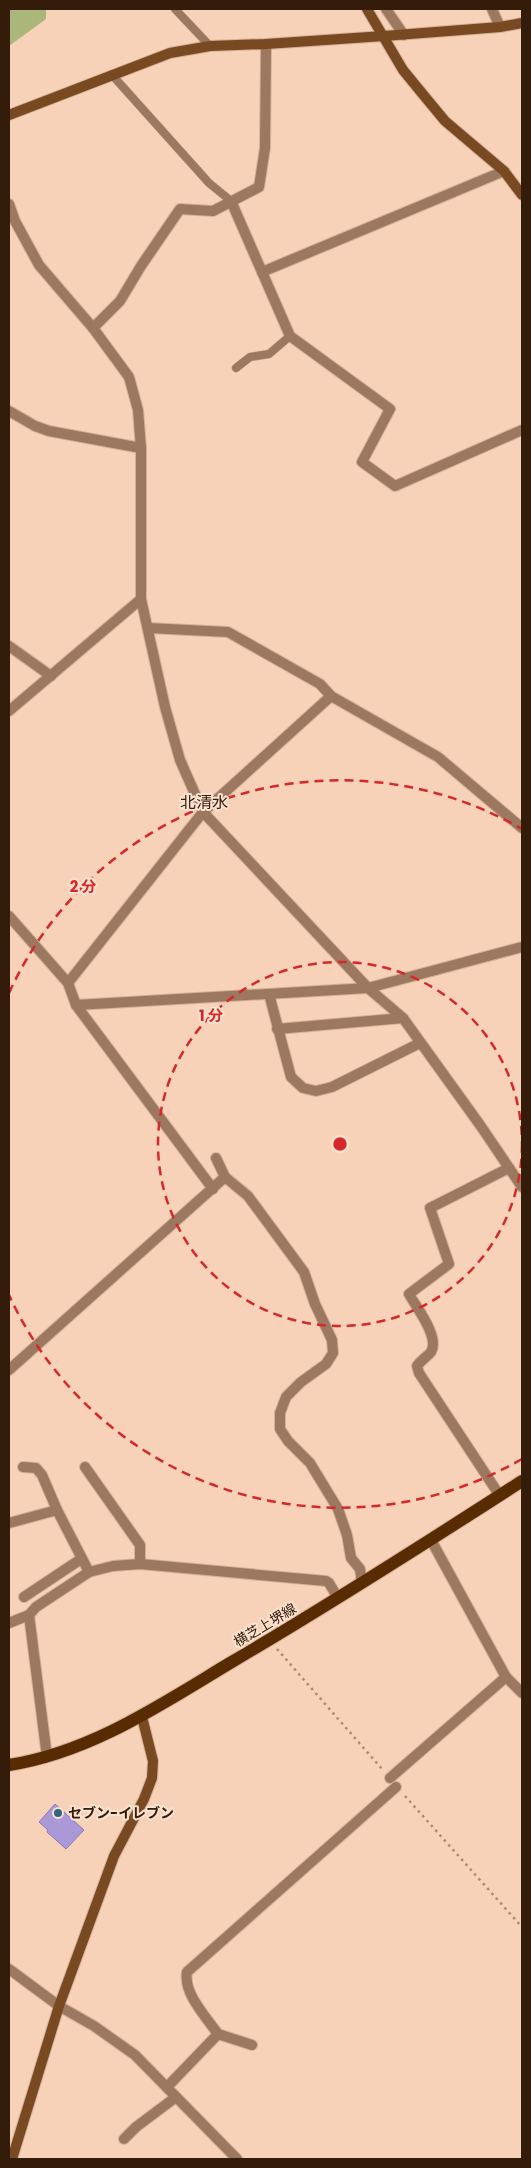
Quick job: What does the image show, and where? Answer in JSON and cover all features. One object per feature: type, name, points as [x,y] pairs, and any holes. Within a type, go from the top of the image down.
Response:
[{"type":"main road","name":"横芝上堺線","points":[[9,1765],[47,1757],[115,1730],[142,1717],[338,1598],[522,1481]]},
{"type":"street","points":[[367,9],[403,70],[445,121],[504,171],[522,195]]},
{"type":"street","points":[[386,9],[404,34]]},
{"type":"street","points":[[492,9],[500,27]]},
{"type":"street","points":[[9,115],[170,53],[210,46],[384,36],[500,27],[522,23]]},
{"type":"street","points":[[93,328],[120,301],[141,266],[180,210],[213,211],[259,186],[265,148],[266,44]]},
{"type":"street","points":[[262,272],[504,171]]},
{"type":"street","points":[[231,201],[290,336],[390,409],[362,462],[395,486],[522,430]]},
{"type":"street","points":[[9,204],[15,221],[39,266],[93,328],[129,377],[138,410],[142,448],[141,599],[165,707],[180,760],[203,812],[368,988],[403,1018],[522,1187]]},
{"type":"street","points":[[9,411],[35,426],[49,431],[142,448]]},
{"type":"street","points":[[9,712],[141,599]]},
{"type":"street","points":[[148,628],[228,632],[320,684],[331,696],[438,757],[522,828]]},
{"type":"street","points":[[9,646],[51,676]]},
{"type":"street","points":[[68,983],[203,812],[331,696]]},
{"type":"street","points":[[9,916],[68,983],[76,1005],[213,1189]]},
{"type":"street","points":[[76,1005],[368,988],[522,947]]},
{"type":"street","points":[[269,994],[291,1077],[303,1088],[316,1091],[332,1087],[420,1043]]},
{"type":"street","points":[[277,1029],[403,1018]]},
{"type":"street","points":[[216,1158],[225,1177],[248,1196],[304,1272],[315,1304],[332,1340],[333,1353],[326,1364],[301,1382],[286,1397],[280,1413],[280,1429],[288,1441],[310,1462],[338,1509],[351,1558],[360,1569],[362,1583]]},
{"type":"street","points":[[500,1496],[419,1373],[418,1366],[421,1360],[431,1352],[433,1344],[432,1333],[409,1294],[449,1264],[430,1208],[509,1168]]},
{"type":"street","points":[[9,1370],[225,1177]]},
{"type":"street","points":[[85,1467],[140,1544],[140,1564]]},
{"type":"street","points":[[22,1468],[36,1468],[42,1475],[57,1510],[89,1572]]},
{"type":"street","points":[[9,1523],[57,1510]]},
{"type":"street","points":[[431,1540],[506,1677],[522,1693]]},
{"type":"street","points":[[24,1597],[81,1559]]},
{"type":"street","points":[[9,1622],[29,1615],[36,1607],[89,1572],[113,1566],[140,1564],[326,1581],[338,1598]]},
{"type":"street","points":[[29,1615],[47,1757]]},
{"type":"street","points":[[252,2045],[218,2034],[189,1990],[186,1980],[187,1972],[506,1677]]},
{"type":"street","points":[[12,2159],[59,2006],[114,1856],[144,1799],[152,1778],[153,1760],[142,1717]]},
{"type":"street","points":[[9,1969],[59,2006],[94,2026],[135,2054],[236,2159]]},
{"type":"street","points":[[167,2087],[218,2034]]},
{"type":"street","points":[[124,2140],[136,2126],[176,2097]]},
{"type":"lane","points":[[175,9],[210,46]]},
{"type":"lane","points":[[113,76],[210,183],[231,201]]},
{"type":"lane","points":[[236,368],[250,358],[268,354],[290,336]]},
{"type":"green space","points":[[9,9],[46,9],[46,19],[9,46]]},
{"type":"building","points":[[55,1804],[84,1830],[66,1849],[39,1822]]},
{"type":"place","name":"セブン-イレブン","points":[[58,1813]]},
{"type":"district","name":"北清水","points":[[204,802]]}]
